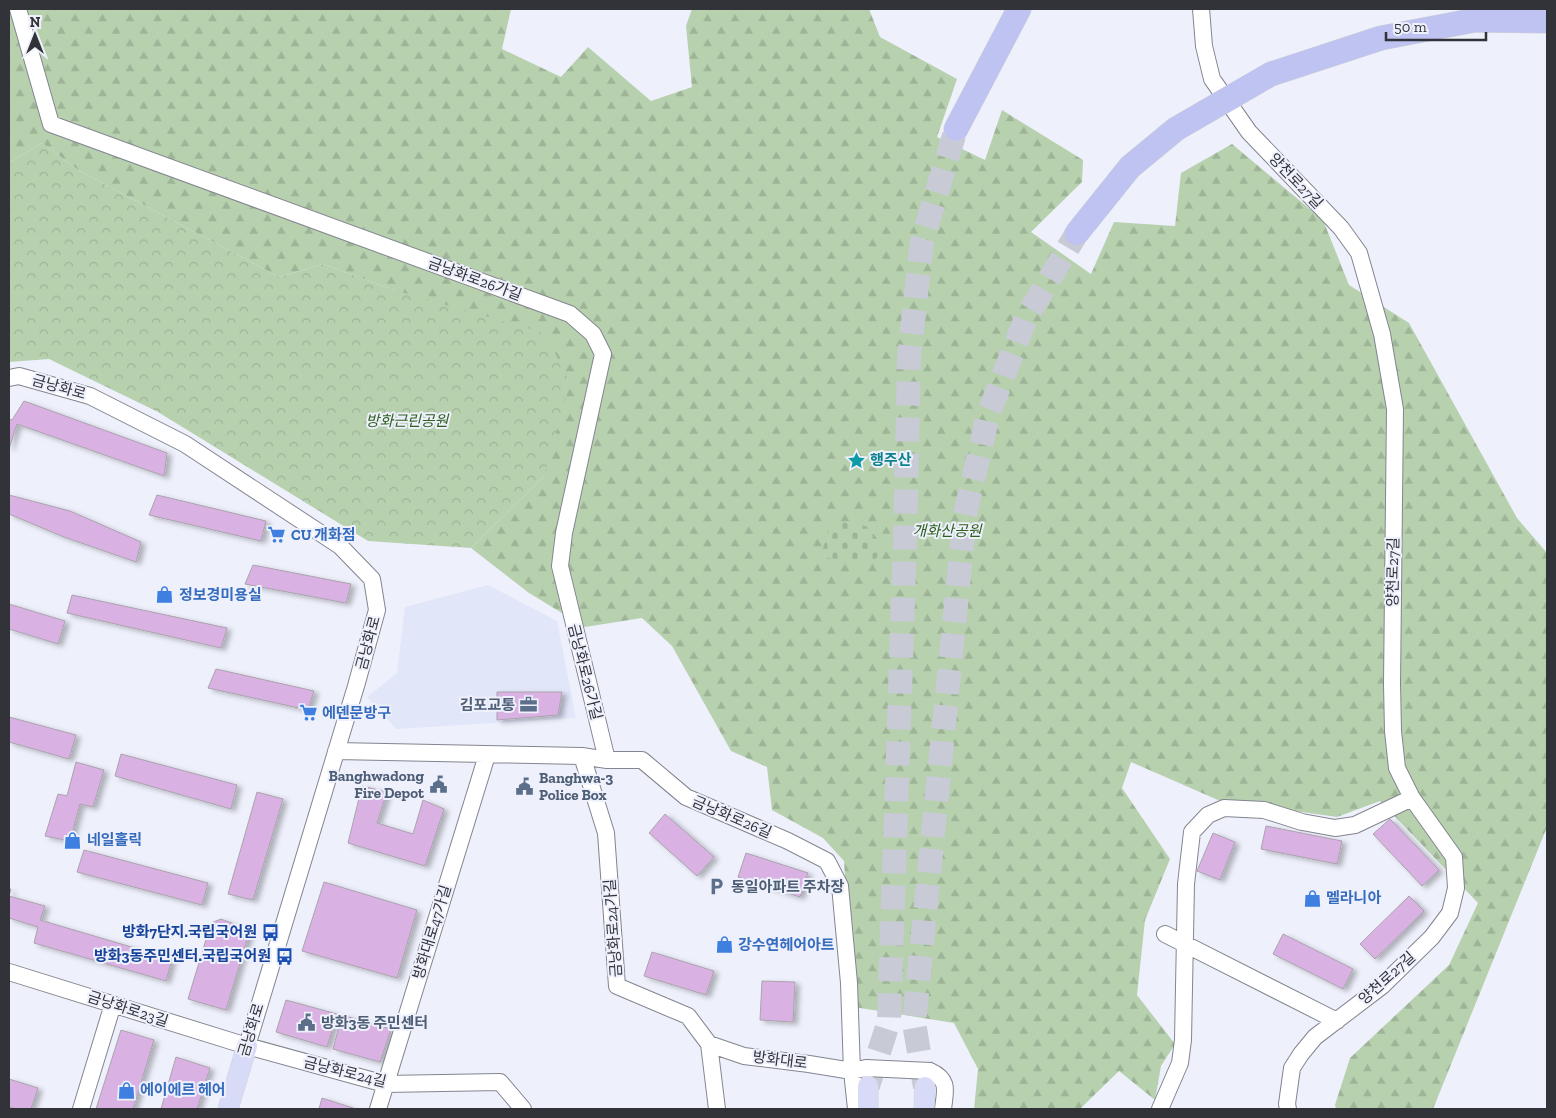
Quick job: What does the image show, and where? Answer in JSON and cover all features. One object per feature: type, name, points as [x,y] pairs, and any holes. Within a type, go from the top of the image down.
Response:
[{"type":"highway","points":[[956,129],[1019,9]]},
{"type":"highway","points":[[1076,233],[1130,167],[1176,129],[1271,74],[1381,38],[1475,20],[1547,21]]},
{"type":"main road","name":"금낭화로","points":[[228,1109],[247,1046]]},
{"type":"main road","points":[[868,1086],[868,1109]]},
{"type":"main road","points":[[924,1109],[925,1087]]},
{"type":"street","name":"금낭화로26가길","points":[[18,9],[51,124],[570,314],[593,334],[603,354],[569,508],[560,566],[607,760]]},
{"type":"street","name":"양천로27길","points":[[1201,9],[1204,46],[1212,79],[1249,132],[1341,228],[1359,252],[1382,334],[1395,409],[1393,731],[1396,768],[1412,798],[1454,857],[1456,888],[1450,913],[1432,937],[1390,979],[1315,1037],[1300,1054],[1292,1068],[1288,1109]]},
{"type":"street","name":"금낭화로","points":[[9,378],[19,376],[90,396],[185,444],[340,546],[372,579],[377,610],[247,1046]]},
{"type":"street","name":"금낭화로26길","points":[[336,752],[582,756],[607,760],[642,760],[686,798],[788,841],[827,862],[840,886],[849,983],[852,1071],[856,1109]]},
{"type":"street","name":"방화대로47가길","points":[[378,1109],[487,755]]},
{"type":"street","name":"금낭화로24가길","points":[[582,756],[606,833],[617,986],[688,1016],[709,1044],[717,1109]]},
{"type":"street","points":[[1160,1109],[1180,1063],[1183,1040],[1186,884],[1192,832],[1208,815],[1224,808],[1264,810],[1302,822],[1335,828],[1356,825],[1412,798]]},
{"type":"street","points":[[1165,934],[1337,1021]]},
{"type":"street","name":"금낭화로23길","points":[[9,972],[247,1046]]},
{"type":"street","points":[[81,1109],[113,1004]]},
{"type":"street","name":"방화대로","points":[[709,1044],[744,1056],[852,1071],[866,1068],[930,1071],[940,1076],[946,1086],[942,1109]]},
{"type":"street","name":"금낭화로24길","points":[[247,1046],[385,1084],[500,1082],[523,1109]]},
{"type":"shaded area","points":[[488,585],[557,621],[576,718],[396,729],[367,697],[397,673],[405,607]]},
{"type":"green space","name":"개화산공원","points":[[9,9],[511,9],[502,49],[561,77],[588,47],[651,101],[692,87],[686,26],[692,9],[869,9],[880,37],[957,79],[937,137],[985,160],[1002,110],[1083,160],[1082,182],[1031,232],[1091,274],[1114,222],[1175,226],[1181,173],[1232,144],[1323,220],[1349,285],[1409,323],[1517,518],[1547,553],[1547,827],[1433,1109],[1336,1109],[1335,1105],[1350,1058],[1449,965],[1478,903],[1380,801],[1337,817],[1218,800],[1131,762],[1122,788],[1170,859],[1145,920],[1137,995],[1175,1044],[1161,1066],[1155,1100],[1119,1071],[1080,1109],[974,1109],[978,1069],[954,1023],[854,1007],[844,861],[823,838],[772,810],[767,767],[731,751],[672,646],[642,618],[585,627],[529,593],[471,548],[544,476],[394,290],[323,264],[279,277],[78,170],[42,143],[9,163]]},
{"type":"green space","name":"방화근린공원","points":[[42,143],[78,170],[279,277],[323,264],[394,290],[545,333],[570,383],[544,476],[471,548],[368,541],[158,412],[49,359],[9,362],[9,163]]},
{"type":"green space","points":[[848,521],[868,527],[882,545],[882,553],[874,560],[844,563],[826,557],[823,548],[831,525]]},
{"type":"building","points":[[24,401],[167,453],[164,476],[17,424],[9,449],[9,419],[12,420]]},
{"type":"building","points":[[9,495],[70,511],[141,542],[136,562],[64,537],[9,514]]},
{"type":"building","points":[[157,495],[266,521],[261,541],[149,515]]},
{"type":"building","points":[[253,565],[351,584],[346,603],[245,584]]},
{"type":"building","points":[[72,595],[227,628],[221,648],[67,613]]},
{"type":"building","points":[[9,604],[65,621],[58,644],[9,629]]},
{"type":"building","points":[[216,669],[314,691],[308,710],[208,688]]},
{"type":"building","points":[[497,692],[562,692],[558,715],[497,720]]},
{"type":"building","points":[[9,717],[76,735],[69,759],[9,742]]},
{"type":"building","points":[[121,754],[237,785],[231,809],[115,776]]},
{"type":"building","points":[[76,762],[104,770],[93,807],[80,804],[70,841],[45,836],[58,794],[67,796]]},
{"type":"building","points":[[362,786],[387,792],[377,823],[413,834],[423,800],[444,809],[425,866],[348,843]]},
{"type":"building","points":[[257,792],[283,799],[253,900],[228,894]]},
{"type":"building","points":[[665,814],[714,857],[697,876],[649,833]]},
{"type":"building","points":[[1390,819],[1439,870],[1422,886],[1373,834]]},
{"type":"building","points":[[1266,826],[1342,841],[1337,864],[1261,849]]},
{"type":"building","points":[[1213,833],[1235,842],[1220,880],[1197,871]]},
{"type":"building","points":[[84,850],[208,883],[202,905],[77,872]]},
{"type":"building","points":[[746,853],[808,873],[800,897],[738,877]]},
{"type":"building","points":[[324,882],[417,910],[397,978],[302,951]]},
{"type":"building","points":[[9,896],[45,906],[40,920],[172,959],[166,981],[34,943],[38,927],[9,918]]},
{"type":"building","points":[[1409,896],[1424,911],[1375,959],[1360,944]]},
{"type":"building","points":[[221,919],[250,930],[226,1010],[188,999],[211,923]]},
{"type":"building","points":[[1283,934],[1353,969],[1343,989],[1273,954]]},
{"type":"building","points":[[652,952],[714,971],[706,995],[644,976]]},
{"type":"building","points":[[762,981],[795,982],[793,1022],[760,1020]]},
{"type":"building","name":"방화3동 주민센터","points":[[286,1000],[337,1014],[327,1047],[276,1032]]},
{"type":"building","points":[[342,1015],[391,1029],[380,1062],[333,1049]]},
{"type":"building","points":[[121,1030],[154,1040],[133,1109],[96,1109]]},
{"type":"building","points":[[176,1057],[210,1068],[197,1109],[161,1109]]},
{"type":"building","points":[[9,1079],[38,1088],[31,1109],[9,1107]]},
{"type":"building","points":[[322,1098],[353,1108],[319,1109]]},
{"type":"tunnel","points":[[868,1086],[889,1021],[905,541],[909,357],[922,241],[956,129]]},
{"type":"tunnel","points":[[925,1087],[914,1023],[965,515],[988,415],[1026,318],[1077,233]]},
{"type":"place","name":"행주산","points":[[856,460]]},
{"type":"place","name":"CU 개화점","points":[[277,535]]},
{"type":"place","name":"정보경미용실","points":[[165,595]]},
{"type":"place","name":"김포교통","points":[[529,705]]},
{"type":"place","name":"에덴문방구","points":[[308,713]]},
{"type":"place","name":"Banghwadong Fire Depot","points":[[438,785]]},
{"type":"place","name":"Banghwa-3 Police Box","points":[[525,787]]},
{"type":"place","name":"네일홀릭","points":[[73,840]]},
{"type":"place","name":"동일아파트 주차장","points":[[717,887]]},
{"type":"place","name":"멜라니아","points":[[1312,898]]},
{"type":"place","name":"방화7단지.국립국어원","points":[[271,932]]},
{"type":"place","name":"강수연헤어아트","points":[[724,945]]},
{"type":"place","name":"방화3동주민센터.국립국어원","points":[[285,956]]},
{"type":"place","name":"방화3동 주민센터","points":[[307,1023]]},
{"type":"place","name":"에이에르 헤어","points":[[126,1090]]}]
